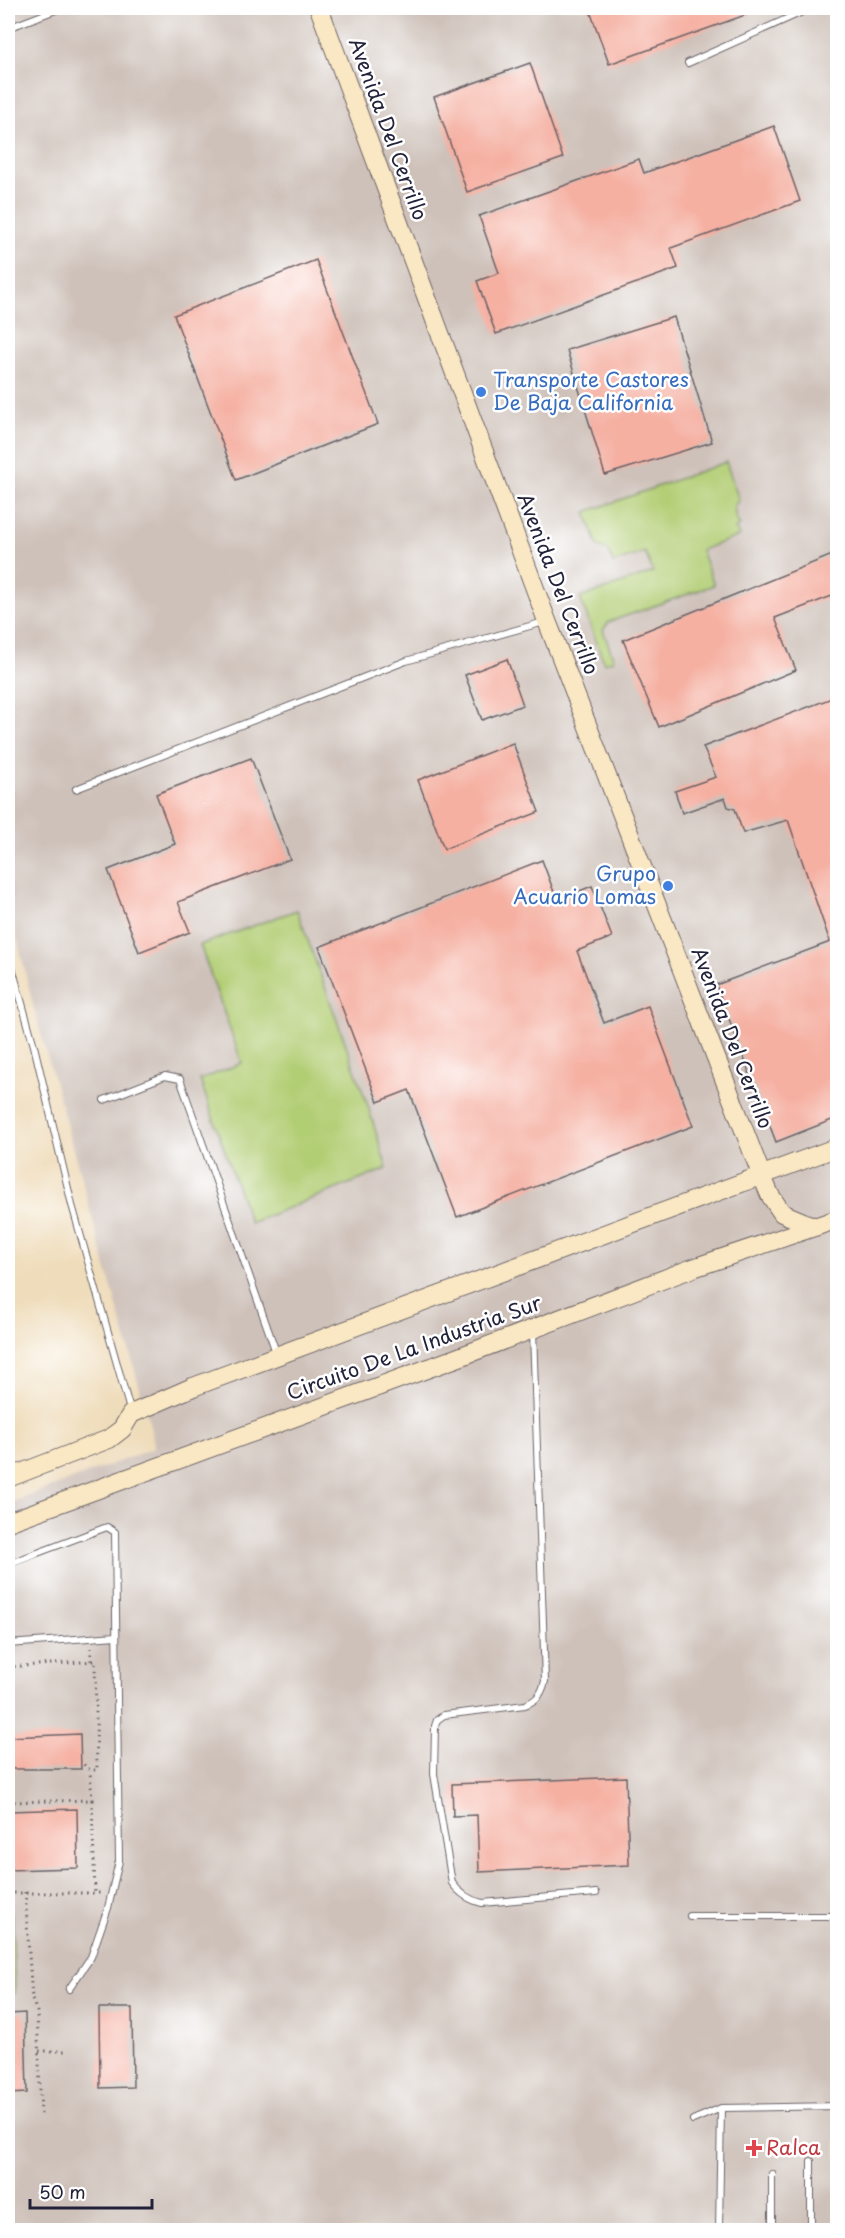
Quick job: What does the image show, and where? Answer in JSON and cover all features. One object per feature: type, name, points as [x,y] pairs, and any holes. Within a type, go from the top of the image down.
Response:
[{"type":"main road","name":"Avenida Del Cerrillo","points":[[319,8],[547,621],[761,1174],[770,1195],[782,1213],[815,1227]]},
{"type":"main road","name":"Circuito De La Industria Sur","points":[[131,1414],[193,1387],[837,1147]]},
{"type":"main road","name":"Circuito De La Industria Sur","points":[[8,1522],[693,1268],[837,1219]]},
{"type":"main road","points":[[8,1478],[109,1439],[122,1428],[131,1414]]},
{"type":"lane","points":[[8,28],[61,8]]},
{"type":"lane","points":[[688,63],[811,8]]},
{"type":"lane","points":[[76,789],[406,661],[547,621]]},
{"type":"lane","points":[[9,957],[34,1046],[72,1205],[131,1414]]},
{"type":"lane","points":[[104,1100],[165,1076],[180,1079],[277,1356]]},
{"type":"lane","points":[[533,1328],[545,1681],[543,1692],[525,1705],[440,1718],[435,1726],[434,1774],[452,1883],[457,1890],[471,1900],[482,1903],[596,1893]]},
{"type":"lane","points":[[8,1564],[107,1527],[115,1532],[119,1861],[110,1900],[91,1957],[69,1989]]},
{"type":"lane","points":[[8,1644],[116,1635]]},
{"type":"lane","points":[[690,1916],[837,1916]]},
{"type":"lane","points":[[693,2120],[721,2108],[837,2106]]},
{"type":"lane","points":[[719,2230],[721,2108]]},
{"type":"lane","points":[[811,2161],[811,2230]]},
{"type":"lane","points":[[772,2174],[772,2230]]},
{"type":"path","points":[[91,1642],[91,1661]]},
{"type":"path","points":[[8,1667],[95,1661],[97,1770],[90,1770],[81,1762]]},
{"type":"path","points":[[90,1770],[95,1892]]},
{"type":"path","points":[[8,1802],[92,1800]]},
{"type":"path","points":[[25,1892],[32,2000],[38,2012],[41,2115]]},
{"type":"path","points":[[8,1893],[100,1892],[110,1900]]},
{"type":"path","points":[[39,2051],[65,2051]]},
{"type":"shaded area","points":[[8,8],[837,8],[837,2230],[8,2230],[8,1504],[154,1448],[150,1425],[33,1005],[8,901]]},
{"type":"green space","points":[[726,462],[739,500],[734,506],[736,519],[740,525],[735,529],[740,536],[701,550],[714,585],[609,622],[603,630],[614,660],[604,663],[580,598],[653,572],[645,552],[613,563],[609,551],[598,547],[586,512]]},
{"type":"green space","points":[[297,910],[368,1106],[387,1169],[250,1223],[200,1080],[242,1063],[200,945]]},
{"type":"green space","points":[[12,1915],[15,1993],[8,1993],[8,1916]]},
{"type":"building","points":[[589,8],[761,8],[762,9],[609,64]]},
{"type":"building","points":[[530,63],[563,158],[467,192],[434,97]]},
{"type":"building","points":[[774,126],[800,201],[671,248],[678,268],[496,334],[477,281],[499,273],[479,216],[639,159],[644,173]]},
{"type":"building","points":[[316,260],[378,424],[236,480],[174,315]]},
{"type":"building","points":[[674,317],[712,442],[605,475],[567,350]]},
{"type":"building","points":[[837,553],[837,594],[775,618],[796,670],[659,727],[623,640]]},
{"type":"building","points":[[507,659],[523,705],[482,720],[465,675]]},
{"type":"building","points":[[837,696],[837,1118],[776,1142],[716,985],[830,942],[788,820],[743,833],[735,809],[728,807],[725,798],[682,813],[675,791],[716,777],[703,747]]},
{"type":"building","points":[[513,743],[539,812],[444,849],[418,780]]},
{"type":"building","points":[[251,758],[290,859],[178,902],[190,932],[139,952],[108,870],[175,844],[156,794]]},
{"type":"building","points":[[542,860],[557,900],[592,886],[612,937],[577,951],[604,1023],[648,1006],[693,1126],[457,1217],[409,1090],[378,1102],[319,947]]},
{"type":"building","points":[[80,1734],[81,1769],[8,1769],[8,1737]]},
{"type":"building","points":[[626,1777],[629,1865],[479,1872],[477,1815],[453,1816],[452,1784]]},
{"type":"building","points":[[77,1809],[78,1868],[8,1870],[8,1811]]},
{"type":"building","points":[[99,2008],[132,2008],[133,2087],[100,2088]]},
{"type":"building","points":[[25,2013],[27,2093],[8,2094],[8,2014]]},
{"type":"place","name":"Transporte Castores De Baja California","points":[[481,392]]},
{"type":"place","name":"Grupo Acuario Lomas","points":[[668,886]]},
{"type":"place","name":"Ralca","points":[[754,2148]]}]
